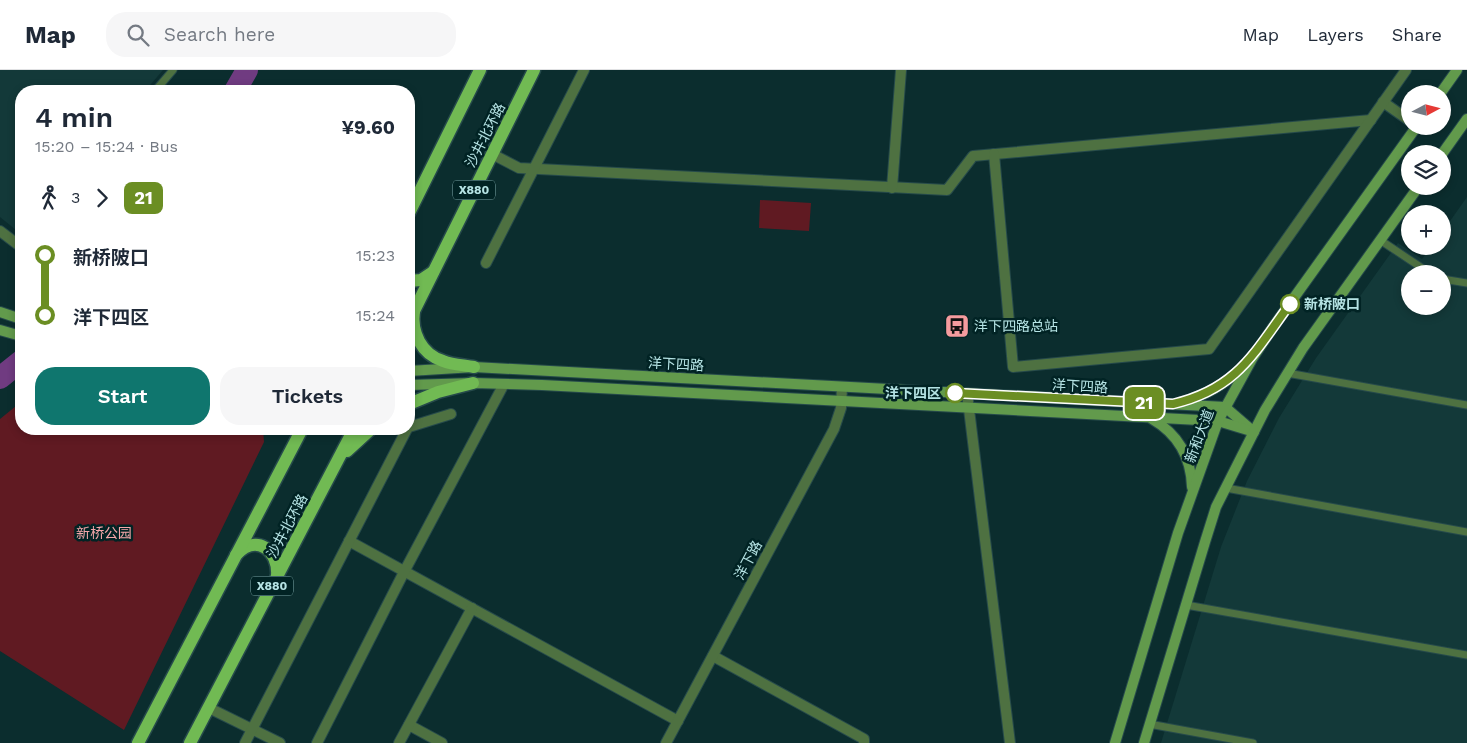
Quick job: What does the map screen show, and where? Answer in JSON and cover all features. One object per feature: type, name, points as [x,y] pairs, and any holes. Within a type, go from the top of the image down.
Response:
[{"type":"main road","points":[[415,201],[480,70]]},
{"type":"main road","name":"沙井北环路","points":[[415,310],[534,70]]},
{"type":"main road","points":[[415,280],[421,280],[434,271]]},
{"type":"main road","points":[[415,334],[423,348],[442,361],[474,367]]},
{"type":"main road","points":[[415,402],[438,392],[473,383]]},
{"type":"main road","points":[[286,460],[290,435]]},
{"type":"main road","points":[[138,743],[299,435]]},
{"type":"main road","name":"沙井北环路","points":[[190,743],[351,435]]},
{"type":"main road","points":[[336,464],[350,447],[364,435]]},
{"type":"main road","points":[[236,555],[246,547],[254,545],[268,550],[277,562],[277,576]]},
{"type":"street","points":[[486,263],[584,70]]},
{"type":"street","points":[[892,188],[901,70]]},
{"type":"street","points":[[994,154],[1013,367],[1209,349],[1406,70]]},
{"type":"street","points":[[1446,85],[1457,70]]},
{"type":"street","points":[[1384,102],[1401,114]]},
{"type":"street","points":[[1448,145],[1467,119]]},
{"type":"street","points":[[492,154],[519,168],[947,190],[973,156],[1371,120]]},
{"type":"street","name":"新和大道","points":[[1115,743],[1178,533],[1218,421],[1257,351],[1411,135]]},
{"type":"street","points":[[1144,743],[1204,542],[1216,508],[1254,432],[1287,373],[1412,195]]},
{"type":"street","points":[[0,231],[15,242]]},
{"type":"street","points":[[0,312],[15,317]]},
{"type":"street","points":[[0,330],[15,334]]},
{"type":"street","points":[[1173,404],[1201,396],[1226,382],[1243,368],[1257,351]]},
{"type":"street","name":"洋下四路","points":[[415,371],[474,367],[1226,407]]},
{"type":"street","points":[[317,743],[404,572],[504,384]]},
{"type":"street","name":"洋下四路","points":[[415,385],[504,384],[1218,421],[1254,432]]},
{"type":"street","name":"洋下路","points":[[666,743],[834,429],[838,420],[842,387]]},
{"type":"street","points":[[968,393],[1010,743]]},
{"type":"street","points":[[1226,407],[1254,432]]},
{"type":"street","points":[[415,426],[452,414]]},
{"type":"street","points":[[1149,418],[1167,429],[1184,450],[1192,476],[1191,498]]},
{"type":"street","points":[[244,743],[404,435]]},
{"type":"street","points":[[349,541],[678,721]]},
{"type":"street","points":[[400,743],[472,608]]},
{"type":"street","points":[[713,656],[864,739],[864,743]]},
{"type":"street","points":[[208,708],[280,743]]},
{"type":"street","points":[[409,725],[442,743]]},
{"type":"lane","points":[[161,85],[173,70]]},
{"type":"lane","points":[[1380,240],[1418,265]]},
{"type":"lane","points":[[1451,280],[1467,283]]},
{"type":"lane","points":[[1287,373],[1467,405]]},
{"type":"lane","points":[[1226,488],[1467,532]]},
{"type":"lane","points":[[1186,604],[1467,655]]},
{"type":"lane","points":[[1149,724],[1253,743]]},
{"type":"shaded area","points":[[0,70],[163,70],[150,85],[15,85],[15,229],[0,217]]},
{"type":"shaded area","points":[[1467,197],[1467,743],[1161,743],[1221,547],[1247,481],[1279,418],[1316,358],[1398,243],[1401,245],[1401,255],[1416,255],[1422,259],[1425,255],[1451,255],[1451,220]]},
{"type":"green space","points":[[760,200],[811,203],[809,231],[759,228]]},
{"type":"green space","name":"新桥公园","points":[[15,407],[15,435],[263,435],[264,442],[124,730],[0,651],[0,419]]},
{"type":"waterway","points":[[238,85],[247,70]]},
{"type":"waterway","points":[[0,378],[15,366]]},
{"type":"bus line","name":"21","points":[[955,393],[1173,404],[1187,401],[1214,389],[1238,373],[1257,351],[1290,304]]},
{"type":"place","name":"新桥陂口","points":[[1290,304]]},
{"type":"place","name":"洋下四路总站","points":[[957,326]]},
{"type":"place","name":"洋下四区","points":[[955,393]]}]
